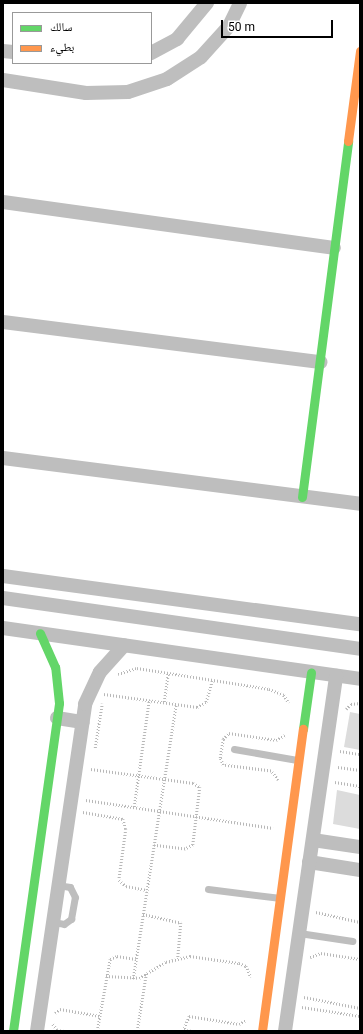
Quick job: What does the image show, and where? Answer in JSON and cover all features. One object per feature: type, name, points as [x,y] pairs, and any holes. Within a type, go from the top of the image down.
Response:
[{"type":"street","points":[[152,52],[177,38],[207,3]]},
{"type":"street","points":[[3,80],[86,93],[128,92],[167,79],[201,57],[229,26],[240,3]]},
{"type":"street","points":[[302,497],[360,51]]},
{"type":"street","points":[[3,202],[334,248]]},
{"type":"street","points":[[3,322],[320,362]]},
{"type":"street","points":[[3,458],[360,504]]},
{"type":"street","points":[[3,576],[360,624]]},
{"type":"street","points":[[3,598],[360,649]]},
{"type":"street","points":[[3,628],[360,679]]},
{"type":"street","points":[[13,1031],[57,718],[55,667],[40,633]]},
{"type":"street","points":[[37,1031],[83,722],[91,688],[124,645]]},
{"type":"street","points":[[262,1031],[311,673]]},
{"type":"street","points":[[285,1031],[336,676]]},
{"type":"street","points":[[57,718],[83,722]]},
{"type":"street","points":[[313,840],[360,847]]},
{"type":"street","points":[[309,862],[360,870]]},
{"type":"lane","points":[[234,749],[299,760]]},
{"type":"lane","points":[[53,922],[64,924],[71,919],[75,897],[73,890],[58,885]]},
{"type":"lane","points":[[208,889],[280,898]]},
{"type":"lane","points":[[299,933],[352,941]]},
{"type":"path","points":[[113,679],[137,668],[277,690],[284,695],[289,707]]},
{"type":"path","points":[[164,702],[168,674]]},
{"type":"path","points":[[104,694],[176,704],[202,705],[209,698],[212,681]]},
{"type":"path","points":[[94,754],[104,694],[106,690]]},
{"type":"path","points":[[134,807],[149,700]]},
{"type":"path","points":[[345,713],[351,704],[360,703]]},
{"type":"path","points":[[133,979],[176,704]]},
{"type":"path","points":[[277,789],[275,774],[223,765],[220,758],[223,739],[229,732],[281,740],[286,733]]},
{"type":"path","points":[[339,757],[341,744]]},
{"type":"path","points":[[340,751],[360,754]]},
{"type":"path","points":[[90,777],[92,762]]},
{"type":"path","points":[[334,789],[338,762]]},
{"type":"path","points":[[338,767],[360,770]]},
{"type":"path","points":[[91,769],[164,779],[200,787],[195,841],[190,848],[154,845]]},
{"type":"path","points":[[335,782],[360,786]]},
{"type":"path","points":[[82,819],[87,792]]},
{"type":"path","points":[[86,800],[290,831]]},
{"type":"path","points":[[83,812],[123,819],[126,829],[119,880],[126,886],[147,890]]},
{"type":"path","points":[[271,828],[272,820]]},
{"type":"path","points":[[316,910],[321,916],[360,922]]},
{"type":"path","points":[[143,914],[181,923],[178,958]]},
{"type":"path","points":[[308,961],[321,953],[360,959]]},
{"type":"path","points":[[97,1031],[106,976],[113,956],[136,959]]},
{"type":"path","points":[[106,976],[133,979],[178,958],[202,956],[239,963],[250,972],[252,979]]},
{"type":"path","points":[[137,1031],[146,974]]},
{"type":"path","points":[[301,1015],[304,990]]},
{"type":"path","points":[[303,997],[360,1008]]},
{"type":"path","points":[[302,1007],[360,1016]]},
{"type":"path","points":[[64,1031],[53,1024],[55,1013],[60,1009],[100,1016]]},
{"type":"path","points":[[193,1031],[184,1030],[190,1016],[239,1024],[247,1014]]},
{"type":"building","points":[[350,712],[360,714],[360,750],[344,747]]},
{"type":"building","points":[[337,790],[360,795],[360,829],[333,824]]},
{"type":"traffic: fast","points":[[302,497],[348,141]]},
{"type":"traffic: fast","points":[[13,1031],[59,703],[55,667],[40,633]]},
{"type":"traffic: fast","points":[[303,729],[311,673]]},
{"type":"traffic: slow","points":[[348,141],[360,51]]},
{"type":"traffic: slow","points":[[262,1031],[303,729]]}]
